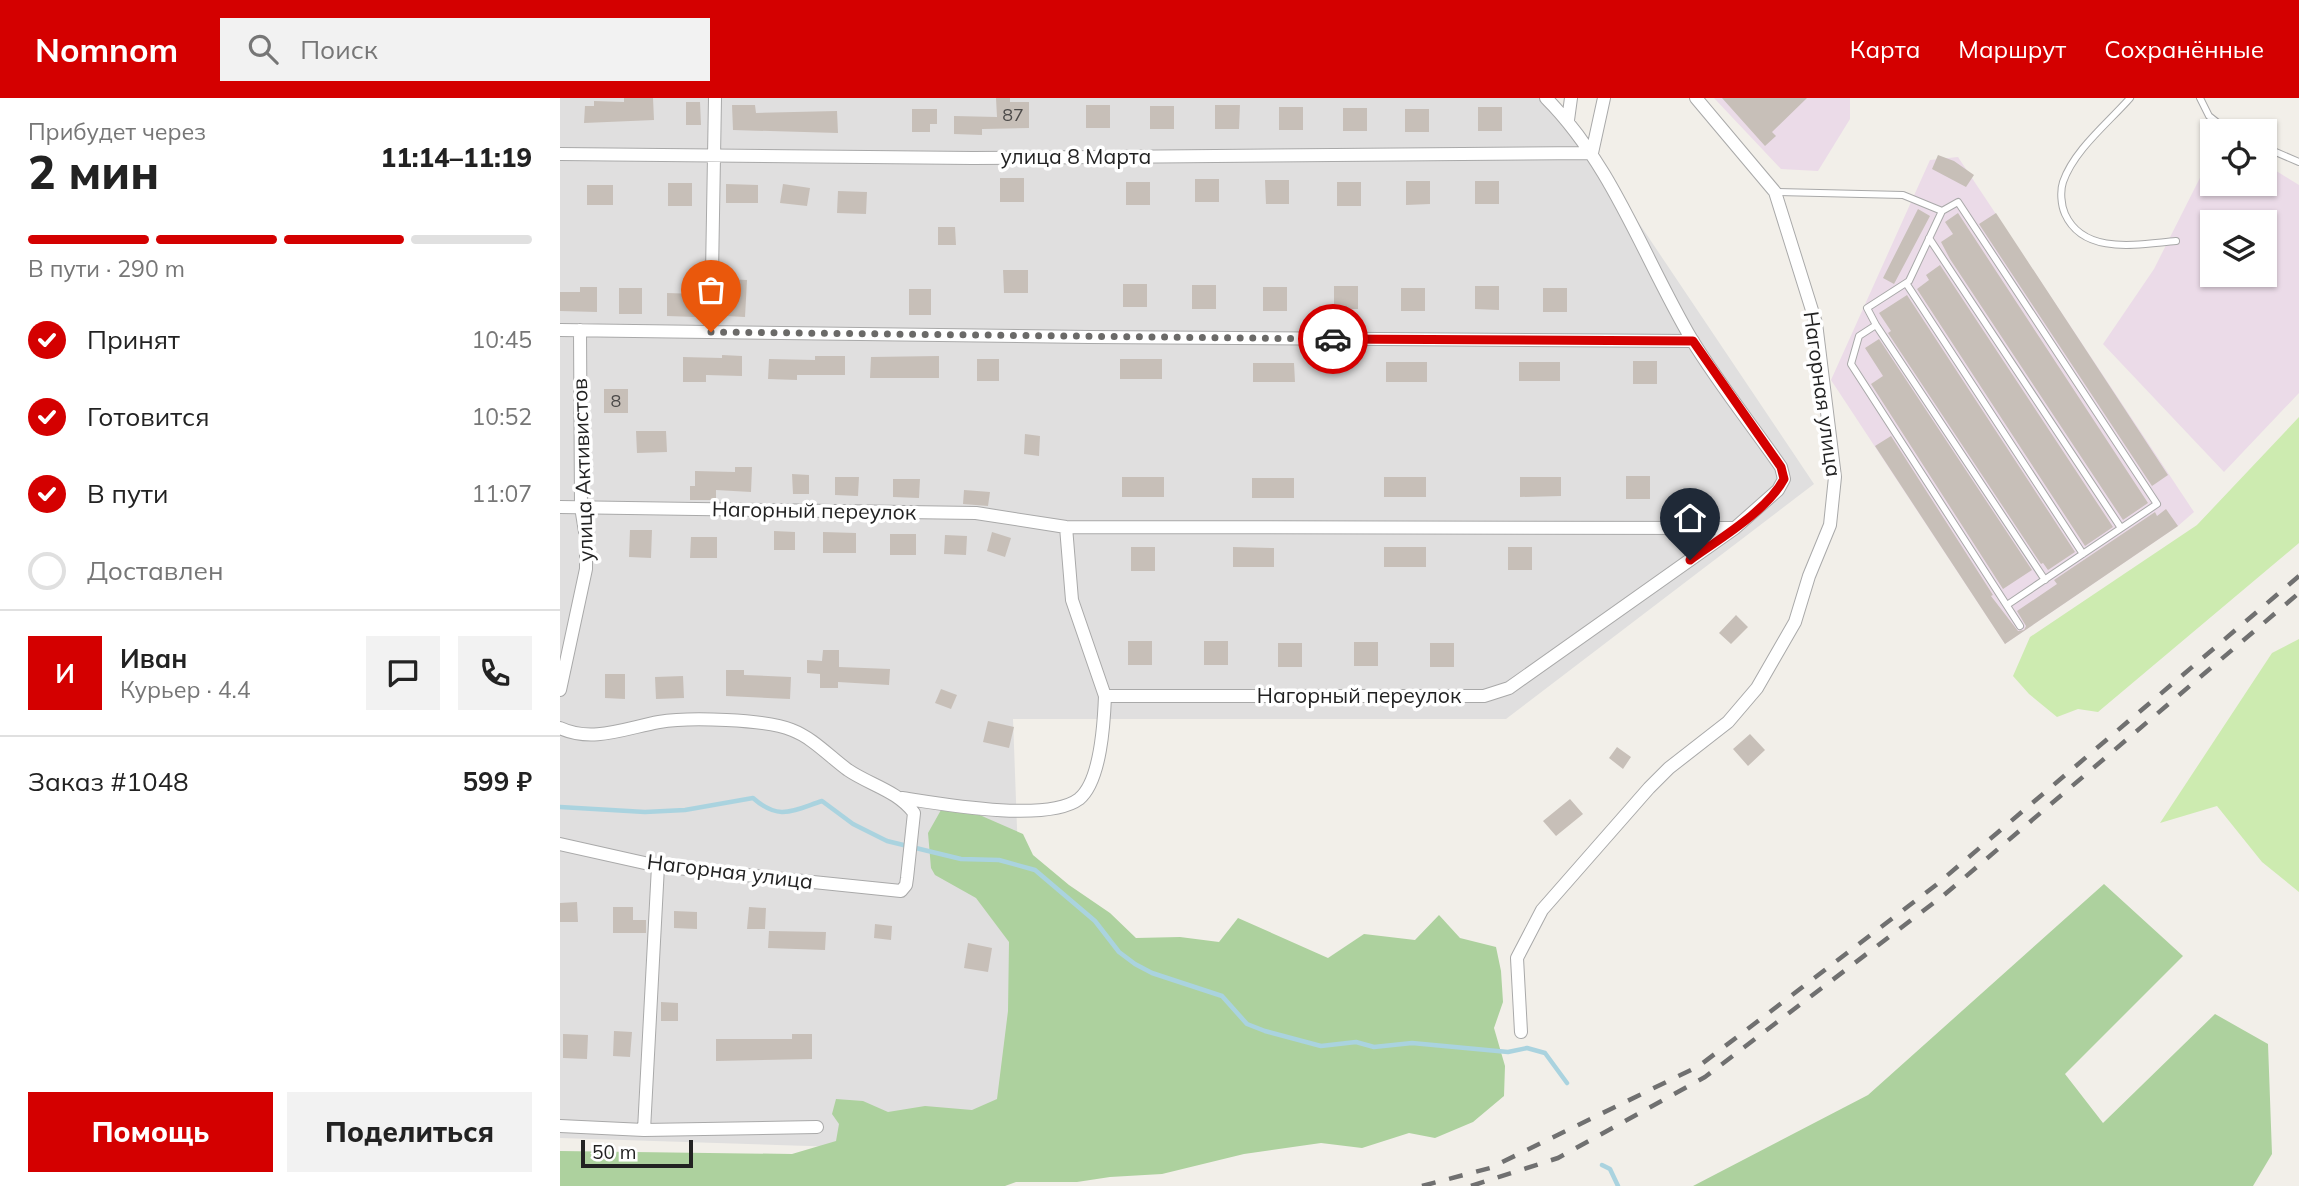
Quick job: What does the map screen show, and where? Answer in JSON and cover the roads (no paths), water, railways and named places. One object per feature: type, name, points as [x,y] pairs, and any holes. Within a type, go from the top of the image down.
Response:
[{"type":"street","points":[[711,332],[715,98]]},
{"type":"street","points":[[560,330],[1693,341],[1592,153],[1568,120],[1546,98]]},
{"type":"street","points":[[1568,120],[1571,98]]},
{"type":"street","points":[[1592,153],[1604,98]]},
{"type":"street","name":"Нагорная улица","points":[[1521,1032],[1517,958],[1542,910],[1649,788],[1669,768],[1728,722],[1757,688],[1795,622],[1809,576],[1830,525],[1835,477],[1816,323],[1775,192],[1696,98]]},
{"type":"street","name":"улица 8 Марта","points":[[560,155],[715,157],[1592,153]]},
{"type":"street","name":"улица Активистов","points":[[560,691],[586,569],[586,538],[581,507],[580,330]]},
{"type":"street","name":"Нагорный переулок","points":[[1105,696],[1484,696],[1508,688],[1735,528],[1778,490],[1784,479],[1781,467],[1693,341]]},
{"type":"street","name":"Нагорный переулок","points":[[560,507],[976,513],[1066,527],[1735,528]]},
{"type":"street","points":[[560,728],[587,734],[619,732],[678,720],[774,725],[804,736],[850,772],[902,798],[988,809],[1042,811],[1079,799],[1094,775],[1104,730],[1105,696],[1073,600],[1066,527]]},
{"type":"street","name":"Нагорная улица","points":[[560,845],[658,866],[901,891],[906,885],[914,813],[902,798]]},
{"type":"street","points":[[644,1130],[658,866]]},
{"type":"street","points":[[560,1126],[644,1130],[817,1127]]},
{"type":"lane","points":[[2130,98],[2076,159],[2062,184],[2062,206],[2070,225],[2091,240],[2121,246],[2176,241]]},
{"type":"lane","points":[[2200,98],[2213,119]]},
{"type":"lane","points":[[2277,153],[2299,162]]},
{"type":"lane","points":[[1775,192],[1903,195],[1941,211]]},
{"type":"lane","points":[[2007,605],[2045,580],[2157,504],[1958,202],[1941,211],[1906,283],[1867,308],[1876,326],[2045,580]]},
{"type":"lane","points":[[1929,237],[2121,528]]},
{"type":"lane","points":[[1906,283],[2083,554]]},
{"type":"lane","points":[[1876,326],[1859,336],[1851,364],[2020,626]]},
{"type":"waterway","points":[[560,807],[645,812],[685,810],[753,798],[771,810],[786,812],[822,801],[853,824],[887,841],[961,859],[999,860],[1035,870],[1095,921],[1119,952],[1135,964],[1152,973],[1222,996],[1247,1024],[1265,1031],[1321,1046],[1356,1042],[1374,1047],[1412,1043],[1508,1052],[1527,1048],[1545,1053],[1567,1083]]},
{"type":"waterway","points":[[1602,1165],[1610,1169],[1618,1186]]},
{"type":"railway","points":[[1422,1186],[1490,1168],[1699,1066],[1936,885],[2299,576]]},
{"type":"railway","points":[[1471,1186],[1558,1158],[1705,1077],[1944,895],[2299,593]]}]
